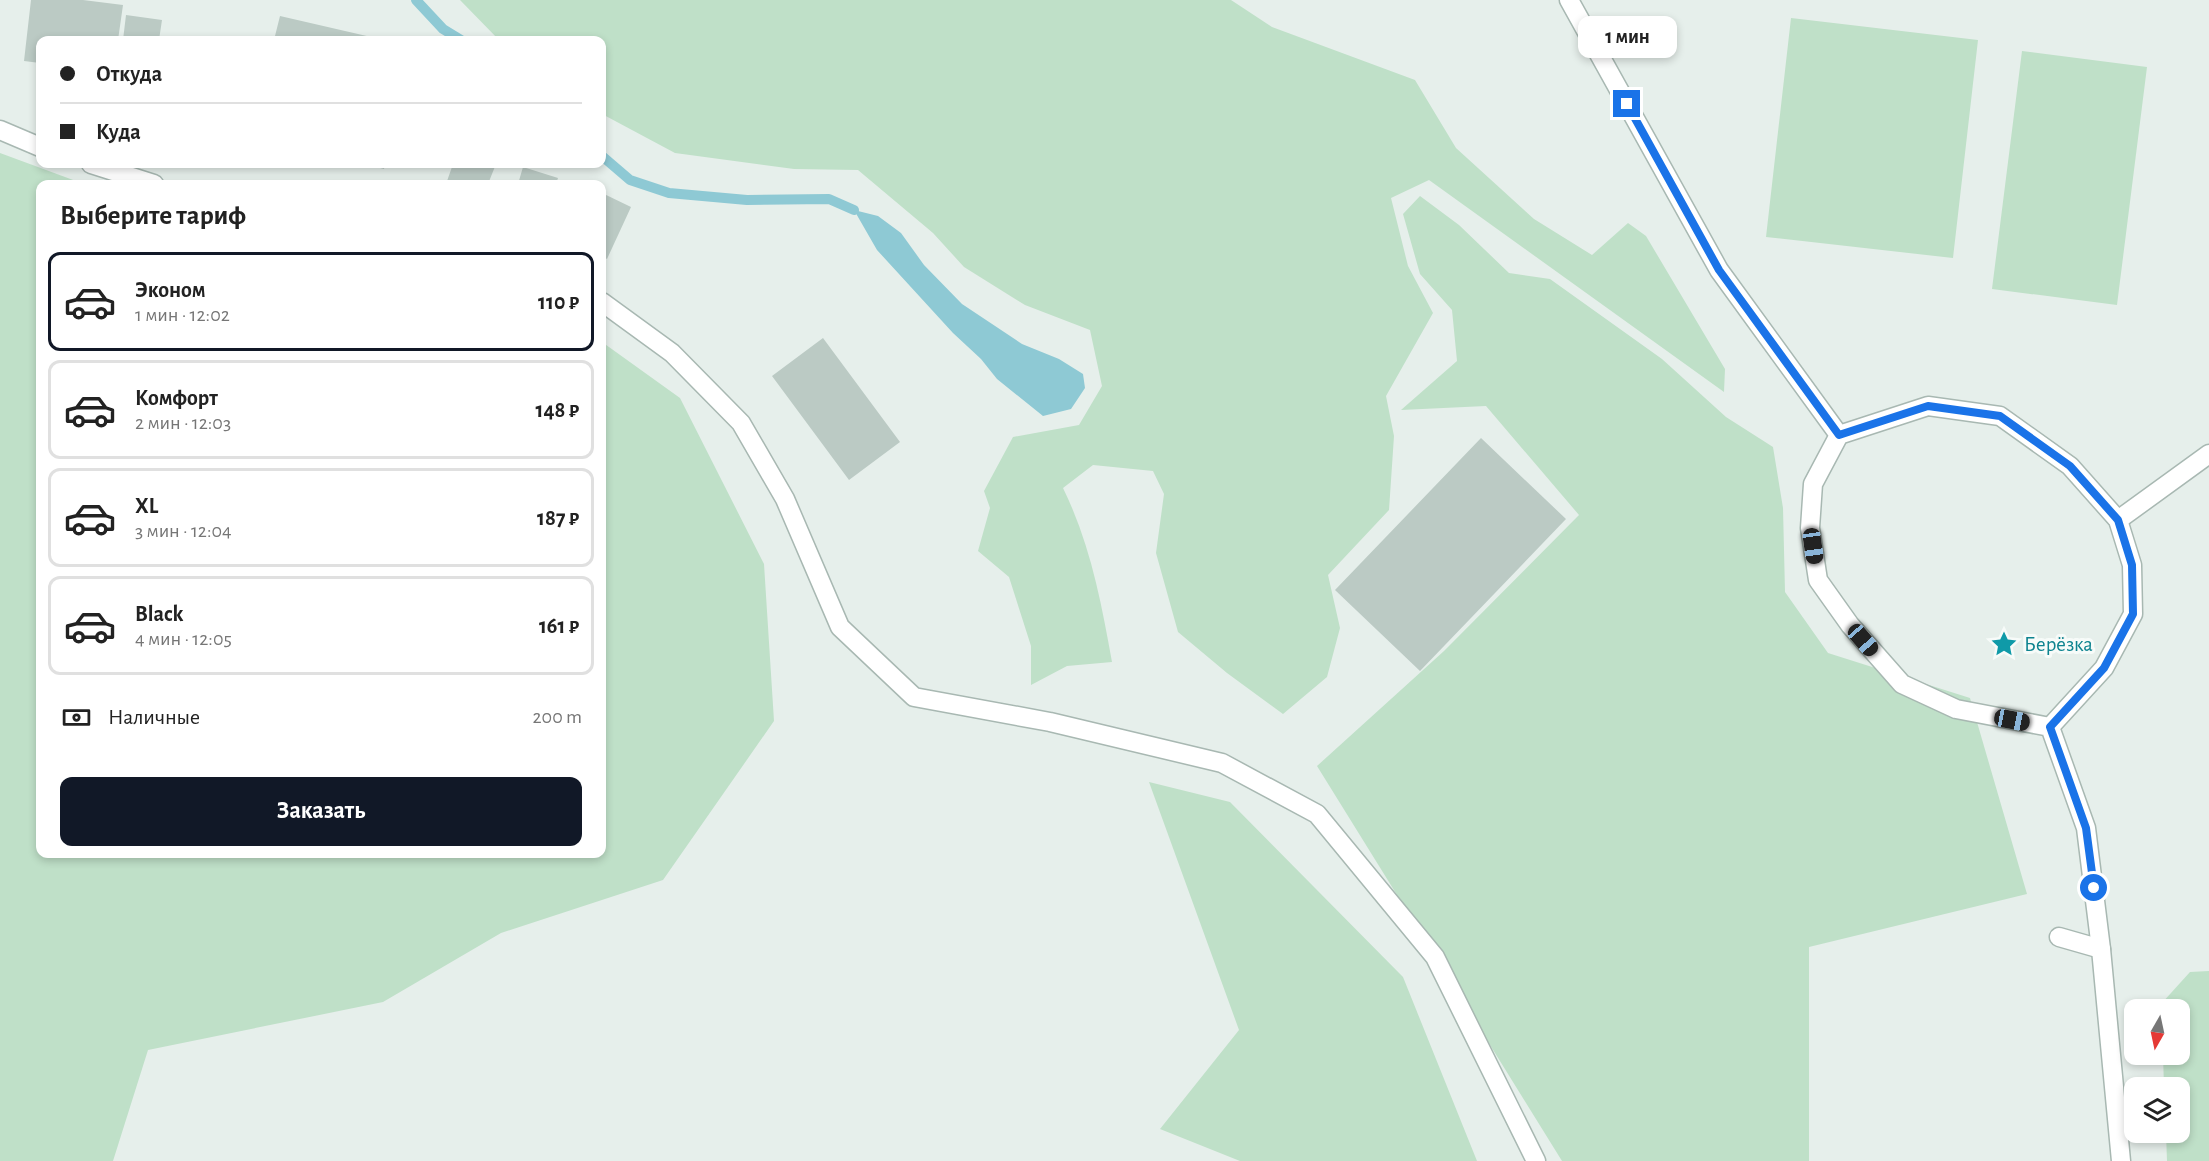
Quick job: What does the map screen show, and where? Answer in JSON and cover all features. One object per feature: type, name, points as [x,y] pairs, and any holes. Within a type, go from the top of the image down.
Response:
[{"type":"street","points":[[1569,0],[1719,270],[1839,435]]},
{"type":"street","points":[[0,130],[12,138],[36,146]]},
{"type":"street","points":[[104,168],[141,180]]},
{"type":"street","points":[[606,305],[672,353],[741,423],[785,499],[840,627],[914,697],[1050,722],[1222,763],[1317,814],[1435,957],[1536,1161]]},
{"type":"street","points":[[1928,406],[2000,416],[2070,466],[2118,520],[2132,565],[2133,614],[2104,668],[2050,727],[1956,709],[1902,684],[1851,625],[1818,580],[1810,528],[1813,484],[1839,435],[1928,406]]},
{"type":"street","points":[[2118,520],[2209,454]]},
{"type":"street","points":[[2050,727],[2086,828],[2101,950],[2121,1161]]},
{"type":"street","points":[[2060,937],[2101,950]]},
{"type":"green space","points":[[460,0],[1231,0],[1272,27],[1415,80],[1456,148],[1534,219],[1592,255],[1628,223],[1646,236],[1725,369],[1724,392],[1429,180],[1391,198],[1408,266],[1433,313],[1386,396],[1394,436],[1389,510],[1328,575],[1340,628],[1327,677],[1283,714],[1227,673],[1178,632],[1156,553],[1164,494],[1153,471],[1093,465],[1063,488],[1087,551],[1099,595],[1112,662],[1067,666],[1031,685],[1031,646],[1009,577],[978,551],[990,508],[984,491],[1013,437],[1079,425],[1102,386],[1090,330],[1025,305],[964,267],[933,233],[858,170],[794,169],[675,153],[606,116],[606,36],[495,36]]},
{"type":"green space","points":[[1791,18],[1978,40],[1953,258],[1766,237]]},
{"type":"green space","points":[[2022,51],[2147,67],[2117,305],[1992,289]]},
{"type":"green space","points":[[0,153],[73,180],[36,180],[36,858],[606,858],[606,345],[680,398],[764,564],[774,721],[663,880],[501,933],[383,1002],[148,1050],[113,1161],[0,1161]]},
{"type":"green space","points":[[1420,196],[1459,225],[1509,273],[1550,279],[1662,359],[1726,417],[1773,447],[1783,508],[1785,592],[1828,653],[1970,698],[2027,894],[1809,947],[1809,1161],[1562,1161],[1317,766],[1444,651],[1579,515],[1486,406],[1401,410],[1457,361],[1452,310],[1420,274],[1403,214]]},
{"type":"green space","points":[[1149,782],[1230,802],[1403,977],[1477,1161],[1240,1161],[1160,1129],[1239,1030]]},
{"type":"green space","points":[[2209,971],[2209,1161],[2167,1161],[2166,1143],[2190,1143],[2190,1077],[2164,1077],[2163,1065],[2190,1065],[2190,999],[2166,999],[2190,972]]},
{"type":"water","points":[[854,210],[878,216],[901,233],[924,265],[962,304],[1022,344],[1059,359],[1083,374],[1085,388],[1071,409],[1043,416],[997,379],[981,359],[953,333],[877,250]]},
{"type":"building","points":[[31,0],[83,0],[123,5],[119,36],[36,36],[36,62],[24,61]]},
{"type":"building","points":[[126,15],[162,20],[160,36],[123,36]]},
{"type":"building","points":[[280,16],[367,36],[275,36]]},
{"type":"building","points":[[452,168],[494,168],[490,180],[447,180]]},
{"type":"building","points":[[523,168],[558,178],[557,180],[519,180]]},
{"type":"building","points":[[606,195],[631,207],[606,258]]},
{"type":"building","points":[[823,338],[900,442],[849,480],[772,376]]},
{"type":"building","points":[[1481,438],[1566,519],[1420,671],[1335,590]]},
{"type":"waterway","points":[[416,0],[443,29],[454,36]]},
{"type":"waterway","points":[[606,159],[630,180],[669,193],[747,200],[829,199],[854,210]]},
{"type":"place","name":"Берёзка","points":[[2004,644]]},
{"type":"route","points":[[1627,104],[1719,270],[1839,435],[1928,406],[2000,416],[2070,466],[2118,520],[2132,565],[2133,614],[2104,668],[2050,727],[2086,828],[2094,888]]}]
